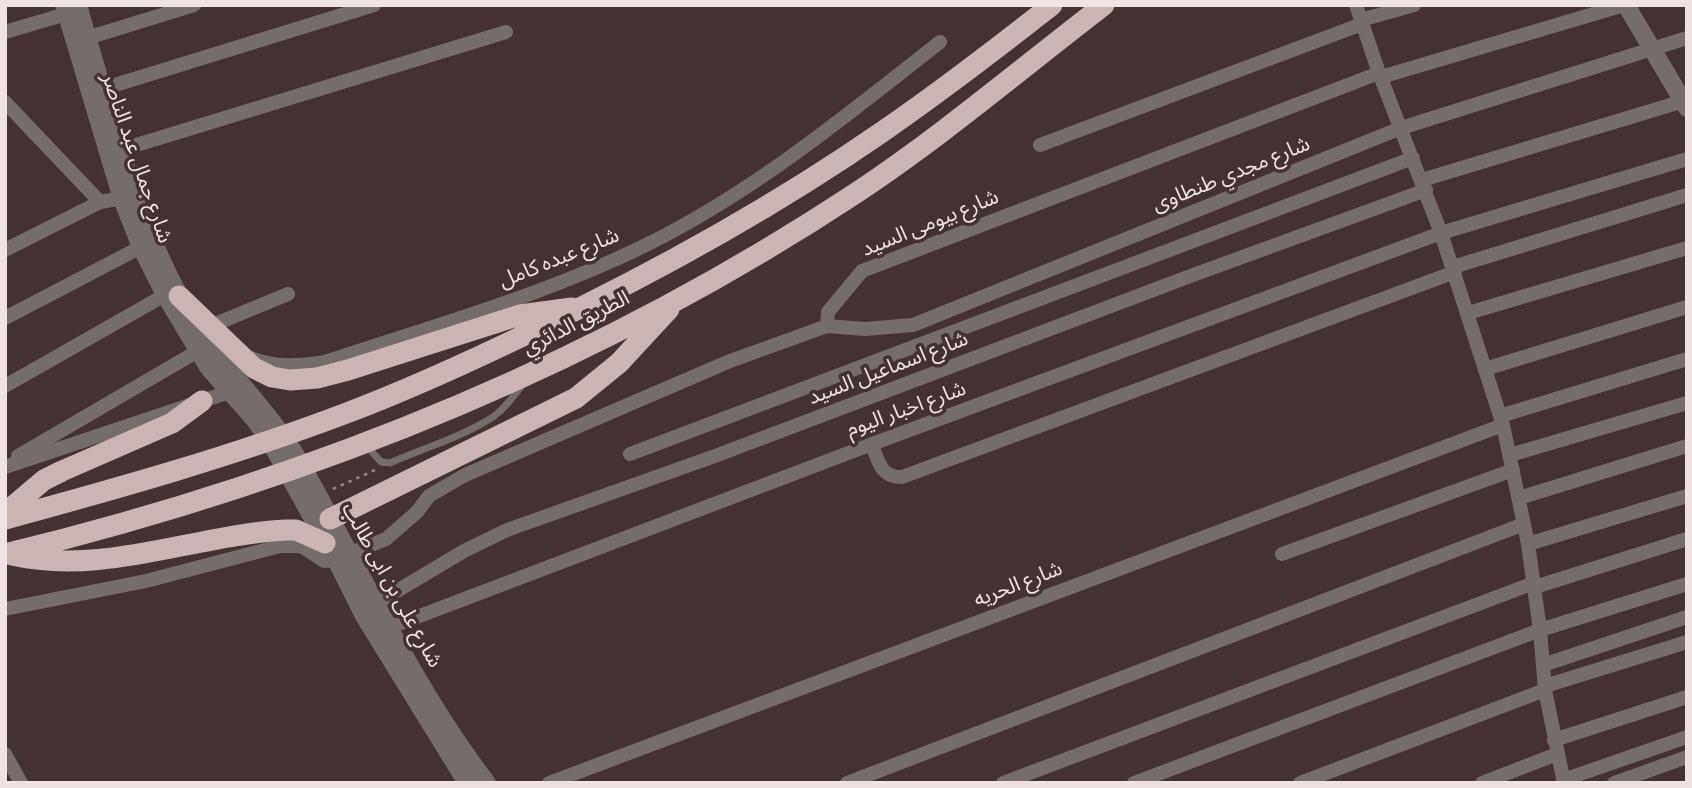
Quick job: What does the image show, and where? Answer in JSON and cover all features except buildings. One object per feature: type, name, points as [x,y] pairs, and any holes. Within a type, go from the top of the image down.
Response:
[{"type":"highway","name":"الطريق الدائري","points":[[5,519],[219,458],[344,414],[468,362],[585,307],[778,200],[881,132],[1052,5]]},
{"type":"highway","name":"الطريق الدائري","points":[[6,554],[138,520],[231,491],[365,444],[533,372],[679,297],[811,222],[901,162],[1104,5]]},
{"type":"highway","points":[[171,290],[254,369],[272,377],[290,380],[317,378],[348,370],[520,315],[585,307]]},
{"type":"highway","points":[[330,519],[576,398],[619,363],[679,297]]},
{"type":"highway","points":[[5,513],[44,480],[172,424],[202,401]]},
{"type":"highway","points":[[6,554],[37,561],[65,562],[153,552],[286,530],[296,530],[336,552]]},
{"type":"street","points":[[87,38],[194,5]]},
{"type":"street","points":[[102,89],[374,5]]},
{"type":"street","points":[[1356,5],[1454,269],[1501,420],[1528,544],[1545,688],[1563,781],[1687,737]]},
{"type":"street","points":[[1040,145],[1362,22],[1414,5]]},
{"type":"street","points":[[1625,5],[1685,103]]},
{"type":"street","name":"شارع بيومى السيد","points":[[827,326],[828,312],[862,271],[1380,75],[1625,5]]},
{"type":"street","points":[[5,32],[69,8]]},
{"type":"street","name":"شارع جمال عبد الناصر","points":[[69,8],[87,38],[120,150],[128,197],[157,255],[198,351],[229,392],[259,414]]},
{"type":"street","name":"شارع جمال عبد الناصر","points":[[69,8],[141,247],[259,414]]},
{"type":"street","points":[[120,150],[506,32]]},
{"type":"street","name":"شارع مجدي طنطاوى","points":[[827,326],[864,329],[913,325],[1401,128],[1687,38]]},
{"type":"street","name":"شارع عبده كامل","points":[[171,290],[252,358],[265,363],[303,366],[325,362],[559,284],[650,243],[737,194],[819,136],[940,42]]},
{"type":"street","points":[[5,102],[100,202]]},
{"type":"street","name":"شارع اسماعيل السيد","points":[[374,604],[464,551],[507,530],[715,456],[1424,185],[1685,103]]},
{"type":"street","points":[[5,127],[21,120]]},
{"type":"street","name":"شارع اسماعيل السيد","points":[[630,454],[1413,158]]},
{"type":"street","name":"شارع اخبار اليوم","points":[[388,628],[872,444],[1441,233],[1687,159]]},
{"type":"street","points":[[872,444],[884,472],[892,478],[902,477],[1454,269],[1687,195]]},
{"type":"street","points":[[6,247],[100,202],[128,197]]},
{"type":"street","points":[[5,317],[141,247]]},
{"type":"street","points":[[1468,313],[1687,248]]},
{"type":"street","points":[[5,386],[171,290]]},
{"type":"street","points":[[213,325],[288,294]]},
{"type":"street","points":[[1486,369],[1687,307]]},
{"type":"street","points":[[5,609],[146,581],[280,545],[301,546],[324,561],[336,552],[386,539],[417,512],[429,496],[465,475],[730,360],[827,326]]},
{"type":"street","points":[[5,465],[198,351]]},
{"type":"street","name":"شارع الحريه","points":[[549,783],[1501,420],[1687,359]]},
{"type":"street","points":[[5,465],[229,392]]},
{"type":"street","points":[[1510,455],[1687,403]]},
{"type":"street","name":"شارع على بن ابى طالب","points":[[259,414],[300,462],[330,519],[336,552],[364,616],[467,783]]},
{"type":"street","name":"شارع على بن ابى طالب","points":[[259,414],[286,470],[336,552],[374,604],[439,715],[487,783]]},
{"type":"street","points":[[1519,498],[1687,446]]},
{"type":"street","points":[[1282,554],[1514,470]]},
{"type":"street","points":[[1528,544],[1687,496]]},
{"type":"street","points":[[847,783],[1524,524]]},
{"type":"street","points":[[1003,783],[1534,585],[1687,539]]},
{"type":"street","points":[[1134,783],[1540,630],[1687,584]]},
{"type":"street","points":[[1543,665],[1687,617]]},
{"type":"street","points":[[1300,783],[1545,688],[1687,642]]},
{"type":"street","points":[[1482,783],[1555,747],[1687,697]]},
{"type":"street","points":[[5,754],[20,783]]},
{"type":"street","points":[[1614,783],[1687,757]]},
{"type":"lane","points":[[365,444],[381,462],[387,464],[453,437],[492,418],[507,405],[533,372]]},
{"type":"path","points":[[318,497],[387,464]]}]
